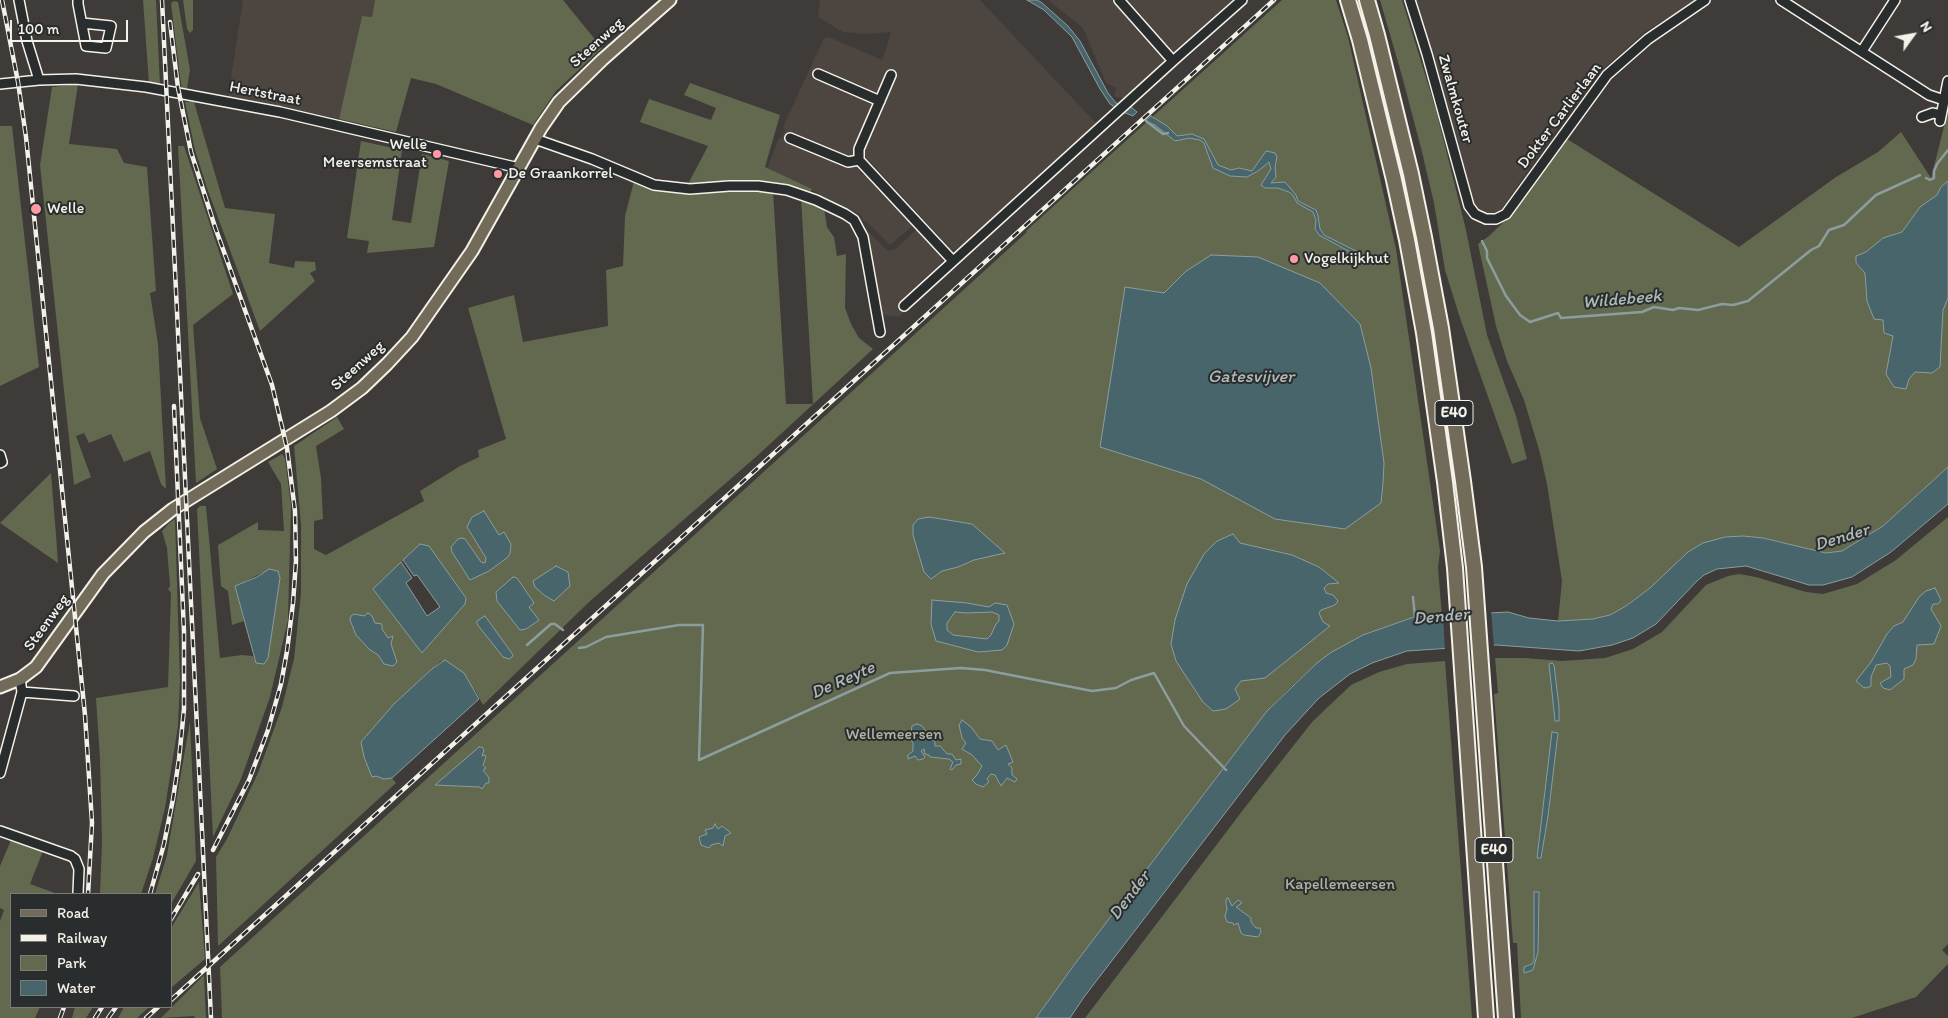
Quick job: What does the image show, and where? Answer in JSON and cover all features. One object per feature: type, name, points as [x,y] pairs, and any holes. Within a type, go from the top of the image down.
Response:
[{"type":"highway","name":"E40","points":[[1348,0],[1360,40],[1394,180],[1411,262],[1424,333],[1445,482],[1455,568],[1486,1018]]},
{"type":"highway","name":"E40","points":[[1367,0],[1402,136],[1424,237],[1444,347],[1474,566],[1506,1018]]},
{"type":"main road","name":"Steenweg","points":[[0,687],[20,679],[36,667],[103,574],[144,532],[173,509],[331,411],[362,388],[387,364],[412,337],[472,250],[550,114],[568,92],[670,0]]},
{"type":"street","points":[[19,0],[27,41],[39,80]]},
{"type":"street","points":[[78,0],[82,22]]},
{"type":"street","points":[[1119,0],[1173,61]]},
{"type":"street","points":[[904,306],[1242,0]]},
{"type":"street","name":"Zwalmkouter","points":[[1410,0],[1469,206]]},
{"type":"street","name":"Dokter Carlierlaan","points":[[1469,206],[1475,214],[1486,220],[1496,219],[1506,214],[1608,75],[1648,39],[1705,0]]},
{"type":"street","points":[[1781,0],[1929,95],[1944,100]]},
{"type":"street","points":[[1862,51],[1895,0]]},
{"type":"street","points":[[818,74],[880,101]]},
{"type":"street","points":[[891,75],[859,149],[859,160],[953,261]]},
{"type":"street","name":"Hertstraat","points":[[0,84],[39,80],[94,80],[191,95],[305,118],[519,168]]},
{"type":"street","points":[[1922,117],[1933,113],[1941,118],[1948,81]]},
{"type":"street","points":[[790,138],[848,162],[859,160]]},
{"type":"street","points":[[535,139],[592,158],[654,185],[690,189],[748,186],[787,190],[845,214],[854,220],[863,237],[880,332]]},
{"type":"street","points":[[0,455],[2,462],[0,463]]},
{"type":"street","points":[[0,773],[22,692],[20,679]]},
{"type":"street","points":[[22,692],[74,696]]},
{"type":"street","points":[[0,831],[58,850],[75,859],[79,869],[78,893]]},
{"type":"shaded area","points":[[243,0],[375,0],[372,17],[362,16],[339,119],[228,97]]},
{"type":"shaded area","points":[[820,0],[980,0],[1096,123],[958,249],[953,250],[949,248],[942,255],[943,260],[941,263],[898,303],[905,312],[899,317],[881,315],[864,227],[888,251],[897,248],[917,229],[941,255],[949,247],[868,159],[860,173],[873,179],[914,225],[890,245],[867,222],[863,221],[861,215],[767,168],[779,138],[781,139],[785,130],[783,127],[824,38],[829,37],[882,60],[884,56],[891,32],[864,34],[843,32],[818,17]]},
{"type":"shaded area","points":[[1048,0],[1235,0],[1123,98],[1114,97],[1116,88],[1106,83],[1083,28]]},
{"type":"shaded area","points":[[1414,0],[1698,0],[1646,31],[1602,70],[1563,120],[1502,208],[1496,214],[1487,215],[1479,212],[1474,206]]},
{"type":"green space","points":[[143,0],[156,0],[160,86],[149,84]]},
{"type":"green space","points":[[183,0],[193,0],[193,30],[190,33],[187,29]]},
{"type":"green space","points":[[375,0],[563,0],[602,48],[556,91],[533,125],[436,84],[411,78],[396,132],[339,119],[362,16],[372,17]]},
{"type":"green space","name":"Wellemeersen","points":[[1282,0],[1336,0],[1348,37],[1396,249],[1440,551],[1438,568],[1442,616],[1414,617],[1363,635],[1317,663],[1291,687],[1267,711],[1074,965],[1036,1018],[222,1018],[220,967],[1026,231]]},
{"type":"green space","points":[[1380,0],[1402,0],[1436,110],[1466,230],[1487,335],[1516,416],[1527,459],[1512,464],[1445,270],[1434,203],[1421,148]]},
{"type":"green space","points":[[174,1],[178,2],[190,70],[187,88],[182,89],[171,3]]},
{"type":"green space","points":[[690,83],[780,115],[765,167],[812,189],[810,193],[787,186],[687,186],[708,146],[640,122],[649,99],[711,120],[716,108],[684,95]]},
{"type":"green space","points":[[78,84],[69,144],[117,149],[124,163],[147,167],[156,291],[150,293],[158,344],[166,489],[161,484],[150,451],[124,462],[111,434],[89,443],[84,433],[76,436],[91,477],[74,485],[40,165],[52,87]]},
{"type":"green space","points":[[185,102],[194,102],[225,208],[275,214],[269,263],[294,268],[295,261],[315,262],[316,270],[310,273],[315,281],[260,331],[207,188],[195,150]]},
{"type":"green space","points":[[1948,111],[1948,467],[1883,526],[1842,551],[1826,553],[1763,538],[1725,537],[1688,552],[1650,588],[1610,615],[1593,619],[1558,621],[1562,581],[1547,484],[1524,400],[1507,361],[1496,326],[1478,244],[1510,216],[1567,139],[1739,247],[1836,177],[1878,152],[1901,132],[1931,178]]},
{"type":"green space","points":[[0,126],[12,126],[39,367],[0,386]]},
{"type":"green space","points":[[361,141],[402,150],[392,220],[411,223],[422,154],[449,161],[434,247],[367,253],[369,241],[347,238]]},
{"type":"green space","points":[[178,146],[184,146],[233,294],[193,325],[200,418],[217,469],[196,483]]},
{"type":"green space","points":[[634,181],[669,192],[720,189],[773,191],[786,404],[813,404],[801,198],[824,208],[827,227],[834,237],[837,256],[846,254],[845,308],[859,338],[873,349],[757,456],[589,602],[483,705],[475,690],[441,661],[433,668],[394,704],[361,742],[376,776],[384,779],[392,778],[396,783],[218,946],[216,857],[227,839],[258,773],[282,707],[294,659],[301,593],[301,525],[294,446],[337,417],[344,429],[316,446],[321,478],[323,519],[314,521],[314,549],[326,555],[424,501],[420,491],[460,466],[479,457],[478,450],[506,439],[468,308],[514,295],[523,342],[608,326],[606,270],[623,266],[625,216]],"holes":[[[420,544],[465,604],[422,653],[373,589]]]},
{"type":"green space","points":[[282,454],[285,458],[291,506],[288,620],[270,697],[241,779],[213,837],[197,509],[200,506],[206,506],[220,658],[242,655],[253,656],[256,663],[280,578],[262,573],[236,586],[244,621],[232,625],[228,591],[221,586],[218,545],[258,522],[258,530],[284,531],[281,484],[268,462]]},
{"type":"green space","points":[[51,473],[56,535],[58,563],[0,523]]},
{"type":"green space","points":[[1948,517],[1948,944],[1942,950],[1948,956],[1948,964],[1916,997],[1852,1018],[1521,1018],[1517,943],[1513,943],[1494,694],[1498,693],[1495,658],[1562,661],[1605,658],[1633,649],[1662,632],[1706,585],[1728,576],[1739,574],[1756,577],[1806,592],[1823,594],[1857,584],[1896,560]]},
{"type":"green space","points":[[175,519],[180,681],[178,726],[165,808],[153,858],[141,893],[100,893],[102,842],[96,698],[168,687],[171,593],[168,589],[170,586],[167,548],[162,531]]},
{"type":"green space","name":"Kapellemeersen","points":[[1445,661],[1472,1018],[1085,1018],[1312,722],[1351,685],[1379,672],[1407,664]]},
{"type":"green space","points":[[190,721],[196,861],[172,902],[172,893],[155,893],[167,855]]},
{"type":"green space","points":[[11,840],[43,851],[30,884],[55,893],[10,893],[10,1008],[40,1008],[35,1018],[0,1018],[0,921],[4,910],[0,908],[0,866]]},
{"type":"green space","points":[[199,882],[205,959],[172,987],[172,926]]},
{"type":"green space","points":[[204,975],[206,1018],[195,1018],[194,1016],[161,1018]]},
{"type":"green space","points":[[75,1008],[92,1008],[86,1018],[72,1018]]},
{"type":"green space","points":[[123,1008],[148,1008],[137,1018],[118,1018]]},
{"type":"water","points":[[1027,0],[1041,2],[1068,26],[1080,41],[1108,93],[1116,103],[1131,107],[1137,112],[1133,116],[1110,104],[1072,37],[1044,10]]},
{"type":"water","points":[[1151,116],[1167,126],[1177,136],[1192,134],[1204,139],[1218,165],[1231,170],[1239,168],[1252,171],[1266,151],[1275,153],[1277,157],[1276,177],[1271,183],[1285,182],[1296,195],[1298,201],[1316,210],[1320,229],[1324,235],[1368,257],[1365,260],[1319,235],[1315,229],[1316,220],[1313,212],[1297,203],[1289,192],[1278,188],[1265,188],[1261,185],[1271,169],[1269,162],[1247,177],[1230,176],[1213,168],[1204,143],[1200,140],[1189,138],[1175,141],[1155,125],[1145,121]]},
{"type":"water","points":[[1948,181],[1948,298],[1943,310],[1940,367],[1932,373],[1915,372],[1909,379],[1906,389],[1894,387],[1886,374],[1893,336],[1884,333],[1883,320],[1874,319],[1867,301],[1865,273],[1856,263],[1856,256],[1866,252],[1883,238],[1902,232],[1920,207],[1937,195],[1941,187]]},
{"type":"water","name":"Gatesvijver","points":[[1211,255],[1258,257],[1320,283],[1360,324],[1371,368],[1384,463],[1383,483],[1381,503],[1345,529],[1275,519],[1201,479],[1100,447],[1125,287],[1164,293],[1185,272]]},
{"type":"water","name":"Dender","points":[[1948,467],[1948,504],[1891,552],[1852,577],[1823,585],[1809,585],[1746,566],[1717,569],[1704,575],[1697,581],[1656,624],[1633,638],[1612,645],[1579,651],[1496,645],[1407,651],[1372,663],[1350,674],[1319,698],[1285,735],[1084,997],[1070,1018],[1036,1018],[1074,965],[1267,711],[1330,653],[1363,635],[1414,617],[1508,612],[1529,618],[1558,621],[1593,619],[1610,615],[1650,588],[1688,552],[1703,543],[1725,537],[1763,538],[1826,553],[1842,551],[1883,526]]},
{"type":"water","points":[[484,511],[499,535],[504,532],[511,544],[510,553],[508,557],[489,571],[470,580],[452,552],[451,547],[458,539],[465,539],[481,562],[485,563],[486,558],[467,527],[472,517]]},
{"type":"water","points":[[929,517],[972,524],[1005,553],[974,560],[942,571],[931,579],[924,572],[913,535],[913,525],[918,519]]},
{"type":"water","points":[[1233,534],[1240,543],[1292,555],[1319,567],[1339,583],[1328,584],[1324,588],[1326,593],[1333,595],[1338,601],[1335,605],[1321,610],[1319,613],[1323,622],[1330,626],[1265,678],[1241,681],[1235,689],[1240,699],[1226,709],[1213,711],[1203,702],[1176,661],[1171,644],[1175,620],[1187,584],[1204,554],[1217,541]]},
{"type":"water","points":[[420,544],[429,546],[466,598],[465,604],[422,653],[373,589],[401,562],[412,578],[406,583],[427,616],[440,607],[417,575],[414,576],[403,560]]},
{"type":"water","points":[[556,566],[568,572],[570,586],[554,601],[535,587],[533,581]]},
{"type":"water","points":[[269,569],[278,571],[280,578],[268,658],[264,664],[256,663],[235,586],[257,577]]},
{"type":"water","points":[[513,577],[517,578],[534,603],[529,607],[539,620],[526,629],[520,630],[497,601],[496,592]]},
{"type":"water","points":[[1935,588],[1941,600],[1938,604],[1933,604],[1931,609],[1941,626],[1934,644],[1917,645],[1916,659],[1913,665],[1904,669],[1904,679],[1890,690],[1883,688],[1880,683],[1891,677],[1890,666],[1887,663],[1876,665],[1871,677],[1871,686],[1863,687],[1856,681],[1871,662],[1887,634],[1894,626],[1903,622],[1919,597],[1926,591]]},
{"type":"water","points":[[932,600],[989,607],[995,603],[1007,605],[1014,624],[1007,645],[1002,650],[978,652],[936,641],[931,624]],"holes":[[[955,612],[992,612],[999,615],[999,621],[987,639],[953,635],[947,630],[947,623]]]},
{"type":"water","points":[[368,613],[372,616],[375,623],[382,624],[382,629],[388,638],[393,636],[391,644],[397,662],[393,666],[384,664],[378,655],[369,649],[356,635],[350,620],[351,616],[354,614],[364,616]]},
{"type":"water","points":[[485,616],[513,655],[509,659],[503,657],[477,624],[477,621]]},
{"type":"water","points":[[445,660],[464,673],[479,699],[392,778],[372,777],[364,757],[361,742],[394,704],[433,668]]},
{"type":"water","points":[[1552,663],[1554,665],[1559,706],[1559,721],[1555,721],[1549,664]]},
{"type":"water","points":[[962,720],[971,727],[980,739],[992,741],[998,750],[1006,745],[1013,762],[1008,764],[1012,768],[1012,775],[1017,779],[1015,782],[1007,778],[1001,786],[995,775],[991,774],[987,779],[989,782],[983,787],[972,780],[982,766],[972,755],[962,749],[966,743],[962,738],[959,725]]},
{"type":"water","points":[[917,724],[922,726],[927,735],[932,736],[931,740],[935,741],[935,746],[940,746],[947,754],[952,754],[956,760],[961,759],[961,764],[956,765],[952,770],[950,769],[953,762],[949,759],[930,757],[925,754],[924,749],[921,751],[925,757],[923,759],[918,760],[915,756],[908,759],[908,755],[913,751],[913,743],[907,734],[911,733],[912,726]]},
{"type":"water","points":[[1552,732],[1558,733],[1541,858],[1537,858]]},
{"type":"water","points":[[479,747],[482,747],[484,750],[482,756],[485,755],[486,757],[483,765],[486,768],[483,770],[489,778],[489,783],[486,783],[482,789],[480,787],[435,785]]},
{"type":"water","points":[[715,824],[718,829],[722,826],[731,833],[725,836],[723,846],[719,843],[711,845],[709,848],[701,845],[699,837],[707,834],[705,830],[713,828]]},
{"type":"water","points":[[1534,892],[1539,892],[1538,952],[1533,970],[1524,973],[1524,967],[1532,964],[1534,961]]},
{"type":"water","points":[[1228,898],[1232,906],[1238,900],[1242,903],[1236,907],[1251,918],[1251,922],[1256,928],[1260,928],[1261,932],[1258,937],[1244,935],[1241,933],[1238,923],[1234,925],[1227,922],[1225,916],[1227,909],[1226,899]]},
{"type":"pier","points":[[1491,610],[1494,648],[1445,651],[1443,614]]},
{"type":"waterway","name":"Wildebeek","points":[[1146,121],[1163,134],[1168,133]]},
{"type":"waterway","name":"Wildebeek","points":[[1926,178],[1930,180],[1934,178],[1937,164],[1948,150]]},
{"type":"waterway","name":"Wildebeek","points":[[1482,241],[1487,251],[1487,258],[1506,296],[1520,315],[1530,322],[1558,313],[1561,318],[1642,312],[1654,307],[1673,310],[1679,308],[1698,310],[1722,304],[1733,305],[1748,301],[1811,250],[1819,246],[1829,230],[1844,225],[1876,195],[1920,175]]},
{"type":"waterway","name":"Dender","points":[[1413,597],[1415,617]]},
{"type":"waterway","name":"De Reyte","points":[[527,645],[551,624],[555,624],[563,630]]},
{"type":"waterway","name":"De Reyte","points":[[579,648],[586,647],[606,637],[679,625],[703,625],[699,760],[890,673],[961,668],[985,670],[1092,691],[1116,688],[1131,680],[1154,673],[1184,726],[1226,770]]},
{"type":"railway","points":[[2,0],[18,82],[26,137],[85,715],[92,823],[88,893]]},
{"type":"railway","points":[[162,0],[211,1018]]},
{"type":"railway","points":[[172,999],[1274,0]]},
{"type":"railway","points":[[170,22],[178,88],[191,152],[215,227],[272,385],[287,448],[295,511],[296,561],[293,603],[281,684],[268,730],[249,780],[213,850]]},
{"type":"railway","points":[[150,893],[164,844],[173,799],[184,709],[184,632],[174,406]]},
{"type":"railway","points":[[172,917],[198,874]]},
{"type":"railway","points":[[60,1018],[64,1008]]},
{"type":"railway","points":[[95,1018],[101,1008]]},
{"type":"railway","points":[[108,1018],[115,1008]]},
{"type":"railway","points":[[146,1018],[157,1008]]},
{"type":"place","name":"Welle Meersemstraat","points":[[437,154]]},
{"type":"place","name":"De Graankorrel","points":[[498,174]]},
{"type":"place","name":"Welle","points":[[36,209]]},
{"type":"place","name":"Vogelkijkhut","points":[[1294,259]]}]
